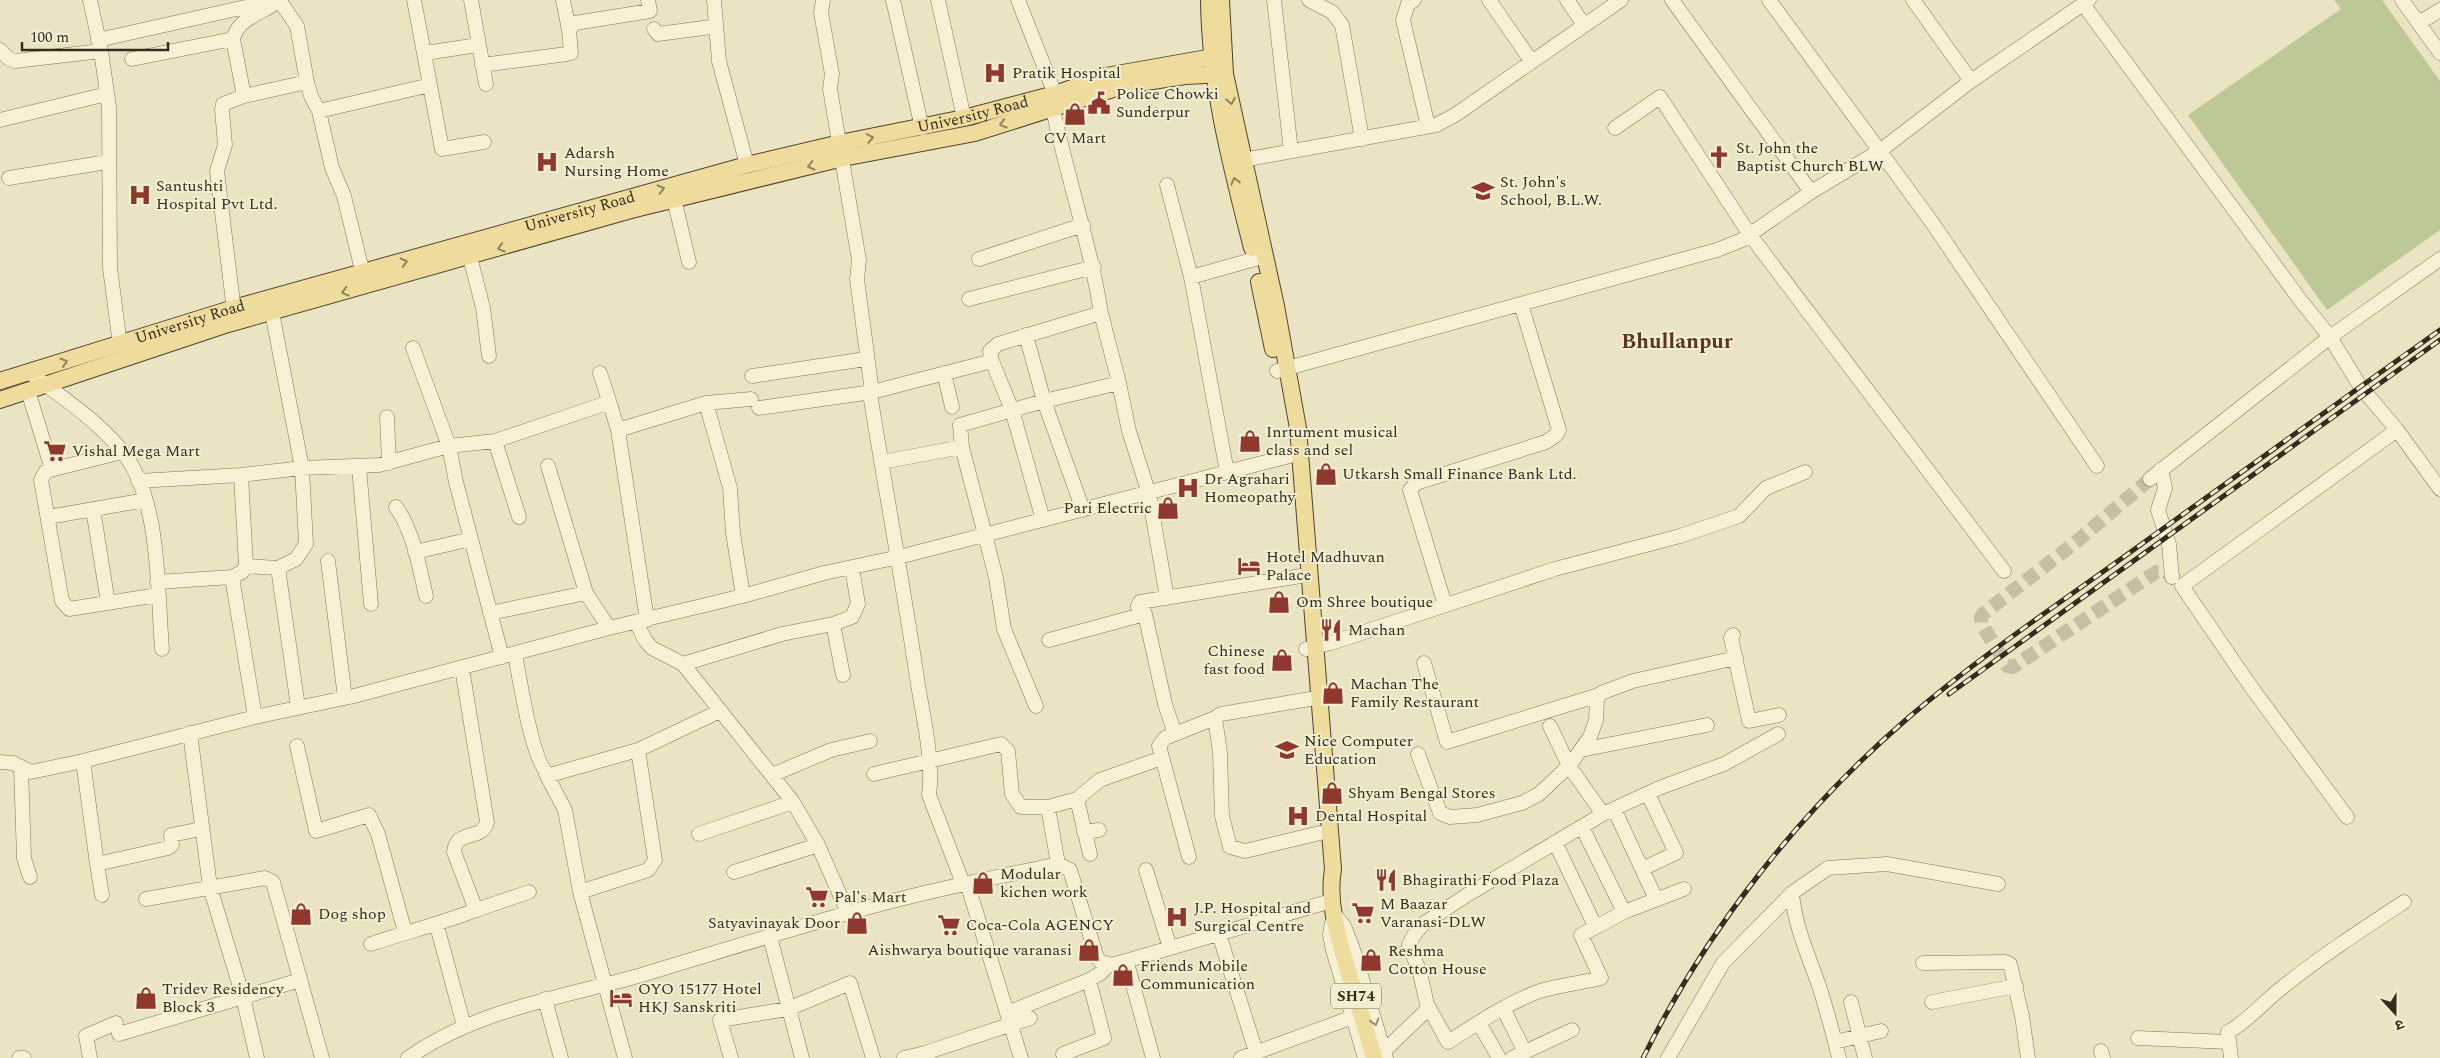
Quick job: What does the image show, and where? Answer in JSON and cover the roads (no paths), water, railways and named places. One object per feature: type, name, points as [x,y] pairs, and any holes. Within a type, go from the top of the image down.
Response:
[{"type":"main road","name":"SH74","points":[[1209,0],[1216,35],[1225,141],[1283,370]]},
{"type":"main road","name":"SH74","points":[[1216,35],[1221,0]]},
{"type":"main road","name":"University Road","points":[[0,381],[120,345],[271,305],[363,274],[600,205],[704,185],[747,165],[842,150],[964,118],[1054,101],[1106,76],[1186,69],[1218,56]]},
{"type":"main road","points":[[1186,69],[1219,74]]},
{"type":"main road","name":"SH74","points":[[1219,74],[1243,160],[1283,370],[1296,454],[1310,648],[1310,699],[1323,872],[1332,900],[1338,933],[1382,1056]]},
{"type":"main road","points":[[271,305],[470,257],[674,199],[704,185],[842,150],[974,133],[1054,101]]},
{"type":"main road","points":[[0,400],[46,385],[235,315]]},
{"type":"main road","name":"SH74","points":[[1296,454],[1301,576],[1333,869],[1332,900]]},
{"type":"street","points":[[90,0],[107,94],[110,268],[120,345]]},
{"type":"street","points":[[0,50],[9,60],[15,61],[99,46],[279,0]]},
{"type":"street","points":[[244,96],[233,39],[234,34],[247,18],[271,7],[279,0]]},
{"type":"street","points":[[279,0],[297,26],[307,82],[311,96],[319,111],[332,168],[344,196],[363,274]]},
{"type":"street","points":[[414,0],[442,149],[484,142]]},
{"type":"street","points":[[471,0],[486,84]]},
{"type":"street","points":[[482,65],[571,53],[572,49],[563,0]]},
{"type":"street","points":[[714,0],[719,61],[747,165]]},
{"type":"street","points":[[823,0],[822,13],[832,74],[830,89],[842,150],[859,260],[857,279],[866,359],[872,392],[871,400],[899,557],[931,780],[928,795],[962,881],[967,883],[1021,1058]]},
{"type":"street","points":[[893,0],[922,128]]},
{"type":"street","points":[[938,0],[964,118]]},
{"type":"street","points":[[1018,0],[1054,101],[1064,163],[1083,224],[1094,267],[1101,313],[1130,431],[1149,494],[1167,598]]},
{"type":"street","points":[[1274,0],[1291,150]]},
{"type":"street","points":[[1309,0],[1332,12],[1342,25],[1362,140]]},
{"type":"street","points":[[1414,0],[1408,4],[1403,20],[1428,126]]},
{"type":"street","points":[[1489,0],[1532,62]]},
{"type":"street","points":[[1567,0],[1584,25]]},
{"type":"street","points":[[1243,160],[1291,150],[1362,140],[1436,125],[1455,115],[1621,0]]},
{"type":"street","points":[[1672,0],[1811,192]]},
{"type":"street","points":[[1769,0],[1881,150],[2097,466]]},
{"type":"street","points":[[1913,0],[1972,81]]},
{"type":"street","points":[[2402,0],[2440,53]]},
{"type":"street","points":[[1283,370],[1717,250],[1750,235],[1811,192],[1881,150],[1972,81],[2086,2],[2330,337],[2360,386],[2397,430],[2440,489]]},
{"type":"street","points":[[569,30],[575,23],[649,6],[657,43]]},
{"type":"street","points":[[2419,23],[2440,10]]},
{"type":"street","points":[[654,29],[658,34],[711,27]]},
{"type":"street","points":[[132,59],[233,39]]},
{"type":"street","points":[[425,53],[478,45]]},
{"type":"street","points":[[235,315],[217,165],[225,145],[223,104],[244,96],[307,82]]},
{"type":"street","points":[[319,111],[430,85]]},
{"type":"street","points":[[0,120],[107,94]]},
{"type":"street","points":[[1615,128],[1660,97],[1750,235],[2004,571]]},
{"type":"street","points":[[9,178],[108,162]]},
{"type":"street","points":[[1167,185],[1190,277],[1227,472]]},
{"type":"street","points":[[674,199],[690,262]]},
{"type":"street","points":[[979,259],[1083,224]]},
{"type":"street","points":[[470,257],[483,308],[489,356]]},
{"type":"street","points":[[2150,479],[2330,337],[2440,259]]},
{"type":"street","points":[[1190,277],[1254,260]]},
{"type":"street","points":[[969,300],[1094,267]]},
{"type":"street","points":[[1446,605],[1410,490],[1416,483],[1546,442],[1556,435],[1559,430],[1521,304]]},
{"type":"street","points":[[246,566],[278,568],[296,559],[306,544],[302,468],[271,305]]},
{"type":"street","points":[[1043,520],[1012,410],[992,361],[990,351],[993,347],[1026,335],[1101,313]]},
{"type":"street","points":[[1026,335],[1044,400],[1083,510]]},
{"type":"street","points":[[413,348],[449,446],[490,613],[509,656],[541,767],[565,810],[580,892],[625,1058]]},
{"type":"street","points":[[752,376],[866,359]]},
{"type":"street","points":[[618,430],[706,403],[755,404],[872,392],[992,361]]},
{"type":"street","points":[[29,372],[96,423],[122,452],[138,481],[152,516],[162,649]]},
{"type":"street","points":[[600,373],[618,430],[645,640],[652,648],[683,664],[793,802],[818,845],[848,913]]},
{"type":"street","points":[[944,373],[952,406]]},
{"type":"street","points":[[1036,706],[1004,629],[996,578],[962,447],[960,425],[1044,400],[1119,383]]},
{"type":"street","points":[[28,391],[52,469]]},
{"type":"street","points":[[138,481],[241,475],[302,468],[359,467],[389,463],[449,446],[495,441],[603,403],[610,404]]},
{"type":"street","points":[[706,403],[726,470],[743,596]]},
{"type":"street","points":[[387,417],[389,463]]},
{"type":"street","points":[[2347,817],[2249,684],[2182,586],[2397,430]]},
{"type":"street","points":[[495,441],[519,518]]},
{"type":"street","points":[[882,462],[962,447]]},
{"type":"street","points":[[122,452],[46,471],[41,480],[58,578],[65,606],[69,609],[108,603],[157,588],[232,578],[242,572],[246,566],[241,475]]},
{"type":"street","points":[[0,762],[21,767],[31,772],[83,761],[255,717],[345,698],[609,628],[743,596],[824,573],[899,557],[984,533],[1149,494],[1296,454]]},
{"type":"street","points":[[548,466],[586,594],[609,628]]},
{"type":"street","points":[[359,467],[371,604]]},
{"type":"street","points":[[2161,469],[2165,488],[2158,510],[2169,544],[2172,577]]},
{"type":"street","points":[[1310,648],[1555,569],[1680,536],[1738,516],[1766,488],[1805,472]]},
{"type":"street","points":[[48,517],[146,500]]},
{"type":"street","points":[[396,507],[403,517],[415,552],[426,596]]},
{"type":"street","points":[[93,510],[108,603]]},
{"type":"street","points":[[415,552],[471,539]]},
{"type":"street","points":[[328,561],[345,698]]},
{"type":"street","points":[[278,568],[298,707]]},
{"type":"street","points":[[683,664],[782,634],[833,624],[852,616],[858,604],[852,568]]},
{"type":"street","points":[[1175,734],[1165,704],[1145,614],[1138,606],[1140,602],[1301,576]]},
{"type":"street","points":[[232,578],[255,717]]},
{"type":"street","points":[[490,613],[586,594]]},
{"type":"street","points":[[1049,640],[1145,614]]},
{"type":"street","points":[[833,624],[843,675]]},
{"type":"street","points":[[1733,635],[1731,638],[1749,721],[1779,715]]},
{"type":"street","points":[[1424,663],[1447,742],[1599,695],[1633,681],[1736,658]]},
{"type":"street","points":[[462,668],[487,822],[481,832],[458,840],[454,844],[454,852],[476,910]]},
{"type":"street","points":[[1418,754],[1440,813],[1450,817],[1477,815],[1522,803],[1539,794],[1569,766],[1581,750],[1594,728],[1596,700],[1599,695]]},
{"type":"street","points":[[1189,857],[1159,746],[1165,738],[1221,714],[1310,699]]},
{"type":"street","points":[[546,774],[550,775],[638,750],[720,711]]},
{"type":"street","points":[[1215,718],[1220,753],[1222,816],[1230,847],[1245,851],[1320,833]]},
{"type":"street","points":[[1581,750],[1707,725]]},
{"type":"street","points":[[1550,726],[1569,766],[1609,812],[1642,869],[1656,899]]},
{"type":"street","points":[[190,733],[210,888],[243,997],[257,1058]]},
{"type":"street","points":[[1684,889],[1624,912],[1581,935],[1601,978],[1542,990],[1503,1008],[1448,1042],[1428,1006],[1420,974],[1409,945],[1414,934],[1423,924],[1555,842],[1609,812],[1648,794],[1724,764],[1778,734]]},
{"type":"street","points":[[772,775],[831,750],[870,741]]},
{"type":"street","points":[[874,774],[1001,744],[1008,751],[1012,794],[1020,807],[1048,807],[1077,799],[1100,780],[1162,758]]},
{"type":"street","points":[[297,746],[316,831],[369,815],[378,834],[405,932]]},
{"type":"street","points":[[580,892],[648,870],[653,865],[655,860],[638,750]]},
{"type":"street","points":[[83,761],[102,895]]},
{"type":"street","points":[[21,767],[24,858],[30,877]]},
{"type":"street","points":[[1642,869],[1676,853],[1648,794]]},
{"type":"street","points":[[1077,799],[1090,854]]},
{"type":"street","points":[[699,834],[793,802]]},
{"type":"street","points":[[1048,807],[1058,864]]},
{"type":"street","points":[[1582,827],[1624,912]]},
{"type":"street","points":[[97,864],[168,848],[172,845],[171,835],[201,829]]},
{"type":"street","points":[[1084,832],[1099,830]]},
{"type":"street","points":[[1555,842],[1595,926]]},
{"type":"street","points":[[734,872],[818,845]]},
{"type":"street","points":[[408,1058],[422,1048],[464,1026],[497,1013],[545,999],[605,985],[848,913],[967,883],[1058,864],[1070,870],[1098,958],[1101,962],[1108,965],[1127,963],[1170,948],[1332,900]]},
{"type":"street","points":[[1668,1058],[1723,963],[1792,893],[1828,868],[1887,864],[1998,884]]},
{"type":"street","points":[[1146,870],[1170,948]]},
{"type":"street","points":[[146,899],[265,878],[273,882],[322,1058]]},
{"type":"street","points":[[371,944],[405,932],[437,926],[529,892]]},
{"type":"street","points":[[1792,893],[1800,939],[1819,986],[1839,1058]]},
{"type":"street","points":[[1332,900],[1330,935],[1333,950],[1365,1058]]},
{"type":"street","points":[[1332,900],[1352,946],[1382,1056],[1425,1014],[1428,1006]]},
{"type":"street","points":[[2231,1058],[2228,1032],[2245,1022],[2275,992],[2331,949],[2404,902]]},
{"type":"street","points":[[437,926],[464,1026]]},
{"type":"street","points":[[1220,934],[1256,1052]]},
{"type":"street","points":[[770,937],[802,1058]]},
{"type":"street","points":[[1923,962],[2006,962],[2012,967],[2028,1058]]},
{"type":"street","points":[[1127,963],[1153,1058]]},
{"type":"street","points":[[904,1058],[926,1056],[1101,974],[1108,965]]},
{"type":"street","points":[[90,1058],[86,1036],[243,997],[300,980]]},
{"type":"street","points":[[1049,1058],[1066,1056],[1104,1038],[1089,980]]},
{"type":"street","points":[[731,1058],[720,1020],[788,1009],[850,983],[873,1058]]},
{"type":"street","points":[[1932,1002],[2016,986]]},
{"type":"street","points":[[545,999],[561,1058]]},
{"type":"street","points":[[1851,1002],[1865,1058]]},
{"type":"street","points":[[1503,1008],[1525,1052]]},
{"type":"street","points":[[1241,1058],[1353,1017]]},
{"type":"street","points":[[1009,1018],[1030,1018]]},
{"type":"street","points":[[1479,1022],[1499,1058]]},
{"type":"street","points":[[1512,1058],[1572,1030]]},
{"type":"street","points":[[1835,1042],[1881,1031]]},
{"type":"street","points":[[2138,1038],[2229,1042]]},
{"type":"street","points":[[19,1058],[24,1058]]},
{"type":"tunnel","points":[[2150,479],[2076,542],[1984,613],[1981,617],[1981,623],[2007,666],[2013,667],[2156,572],[2167,572],[2178,582]]},
{"type":"railway","points":[[1643,1058],[1668,1010],[1726,919],[1793,833],[1868,754],[1908,718],[1990,653],[2440,330]]},
{"type":"railway","points":[[1949,694],[2440,340]]},
{"type":"place","name":"Pratik Hospital","points":[[995,73]]},
{"type":"place","name":"Police Chowki Sunderpur","points":[[1099,103]]},
{"type":"place","name":"CV Mart","points":[[1075,114]]},
{"type":"place","name":"St. John the Baptist Church BLW","points":[[1719,157]]},
{"type":"place","name":"Adarsh Nursing Home","points":[[547,162]]},
{"type":"place","name":"St. John's School, B.L.W.","points":[[1483,191]]},
{"type":"place","name":"Santushti Hospital Pvt Ltd.","points":[[140,195]]},
{"type":"place","name":"Inrtument musical class and sel","points":[[1250,441]]},
{"type":"place","name":"Vishal Mega Mart","points":[[55,451]]},
{"type":"place","name":"Utkarsh Small Finance Bank Ltd.","points":[[1326,474]]},
{"type":"place","name":"Dr Agrahari Homeopathy","points":[[1188,488]]},
{"type":"place","name":"Pari Electric","points":[[1168,508]]},
{"type":"place","name":"Hotel Madhuvan Palace","points":[[1249,566]]},
{"type":"place","name":"Om Shree boutique","points":[[1279,602]]},
{"type":"place","name":"Machan","points":[[1331,630]]},
{"type":"place","name":"Chinese fast food","points":[[1282,660]]},
{"type":"place","name":"Machan The Family Restaurant","points":[[1333,693]]},
{"type":"place","name":"Nice Computer Education","points":[[1287,750]]},
{"type":"place","name":"Shyam Bengal Stores","points":[[1332,793]]},
{"type":"place","name":"Dental Hospital","points":[[1298,816]]},
{"type":"place","name":"Bhagirathi Food Plaza","points":[[1386,880]]},
{"type":"place","name":"Modular kichen work","points":[[983,883]]},
{"type":"place","name":"Pal's Mart","points":[[817,897]]},
{"type":"place","name":"M Baazar Varanasi-DLW","points":[[1363,913]]},
{"type":"place","name":"Dog shop","points":[[301,914]]},
{"type":"place","name":"J.P. Hospital and Surgical Centre","points":[[1177,917]]},
{"type":"place","name":"Satyavinayak Door","points":[[857,923]]},
{"type":"place","name":"Coca-Cola AGENCY","points":[[949,925]]},
{"type":"place","name":"Aishwarya boutique varanasi","points":[[1089,950]]},
{"type":"place","name":"Reshma Cotton House","points":[[1371,960]]},
{"type":"place","name":"Friends Mobile Communication","points":[[1123,975]]},
{"type":"place","name":"Tridev Residency Block 3","points":[[146,998]]},
{"type":"place","name":"OYO 15177 Hotel HKJ Sanskriti","points":[[621,998]]},
{"type":"district","name":"Bhullanpur","points":[[1677,342]]}]
